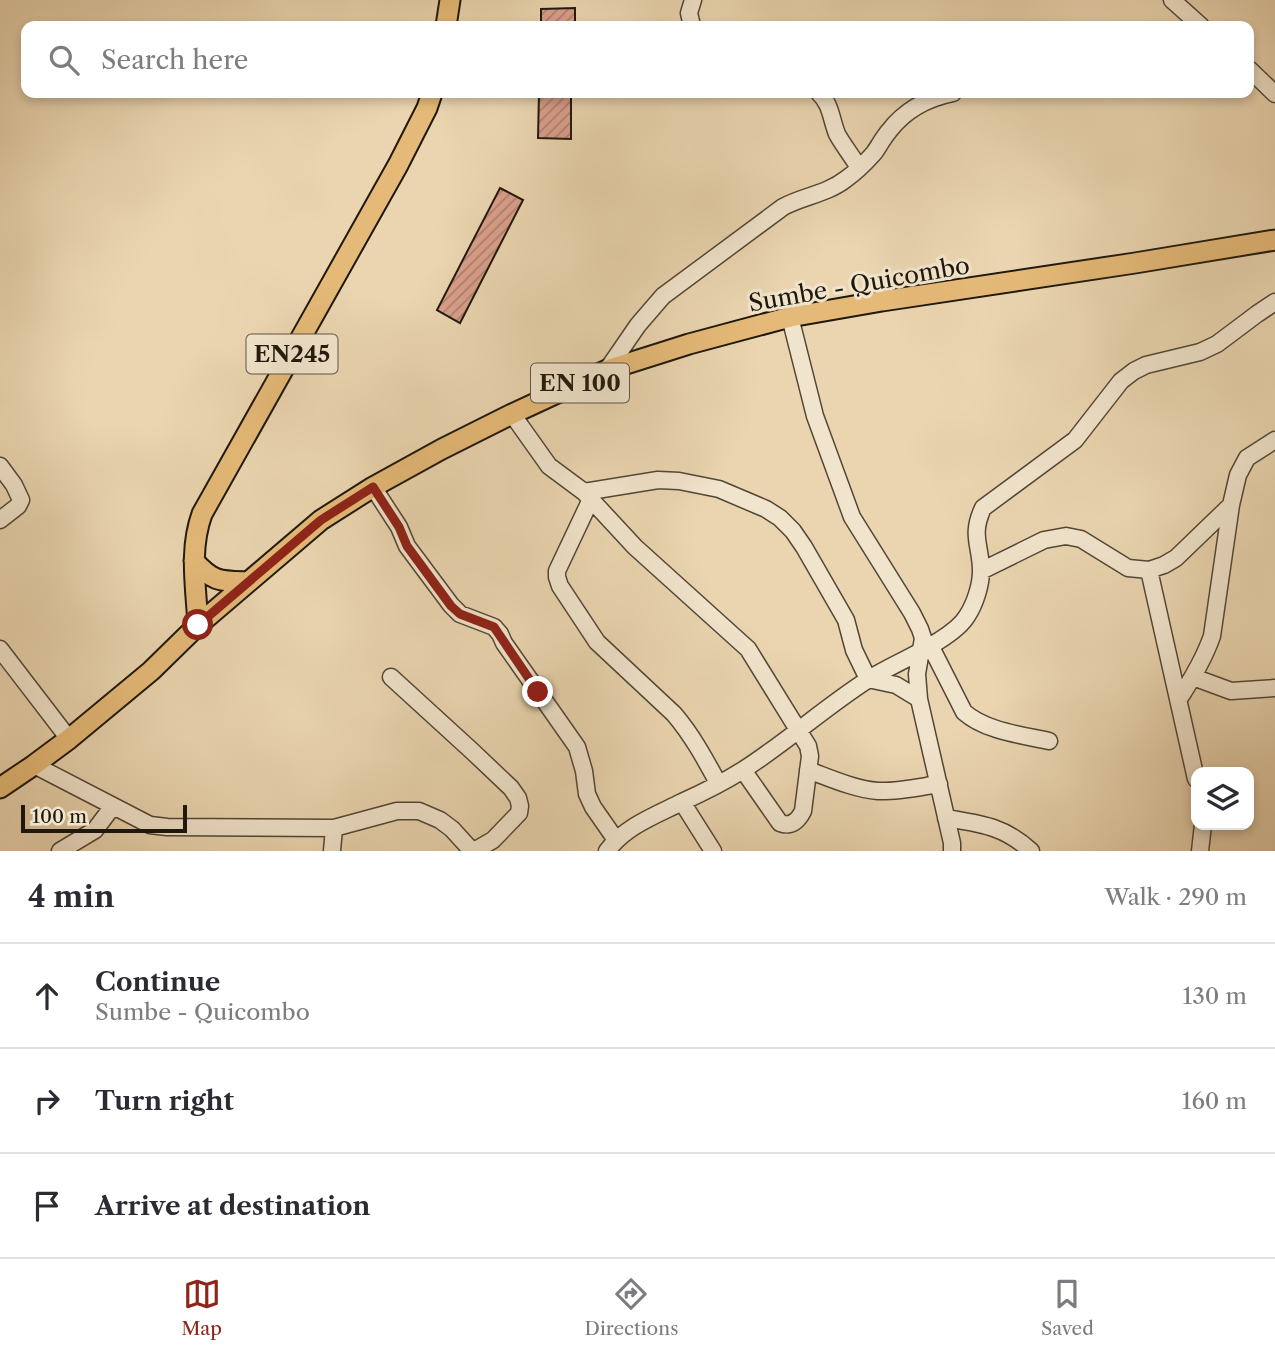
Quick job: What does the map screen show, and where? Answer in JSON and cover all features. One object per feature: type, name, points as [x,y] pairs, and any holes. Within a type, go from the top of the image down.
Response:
[{"type":"main road","points":[[447,21],[450,0]]},
{"type":"main road","name":"EN245","points":[[198,625],[194,561],[196,532],[202,514],[398,165],[430,98]]},
{"type":"main road","name":"Sumbe - Quicombo","points":[[0,788],[69,739],[151,671],[198,625],[321,520],[373,487],[442,449],[607,370],[689,344],[790,317],[1275,240]]},
{"type":"main road","points":[[194,561],[206,574],[218,580],[247,582]]},
{"type":"street","points":[[691,21],[689,13],[692,0]]},
{"type":"street","points":[[1172,0],[1195,21]]},
{"type":"street","points":[[1254,74],[1275,94]]},
{"type":"street","points":[[823,98],[829,105],[839,138],[859,168]]},
{"type":"street","points":[[607,370],[638,325],[672,288],[782,207],[826,192],[845,180],[874,153],[890,129],[903,116],[933,98]]},
{"type":"street","points":[[373,487],[399,527],[407,546],[451,606],[460,614],[494,627],[577,747],[587,794],[611,845],[650,816],[743,770],[869,679],[953,632],[974,604],[981,571],[976,535],[982,508],[1075,440],[1121,381],[1146,365],[1200,352],[1217,344],[1275,302]]},
{"type":"street","points":[[790,317],[815,416],[852,517],[912,613],[926,647],[964,712],[982,725],[1049,741]]},
{"type":"street","points":[[512,414],[543,459],[587,496],[635,548],[748,649],[808,746],[810,756],[803,811],[799,817],[786,826],[780,824],[743,770]]},
{"type":"street","points":[[1179,699],[1193,677],[1212,636],[1231,505],[1238,475],[1247,458],[1275,440]]},
{"type":"street","points":[[0,466],[21,500],[18,506],[0,520]]},
{"type":"street","points":[[587,496],[658,480],[679,481],[719,489],[766,509],[793,530],[804,547],[846,620],[854,650],[869,679],[895,685],[919,699]]},
{"type":"street","points":[[587,496],[558,571],[560,586],[597,642],[683,724],[718,783]]},
{"type":"street","points":[[981,571],[1044,540],[1066,536],[1080,539],[1128,568],[1149,570],[1176,558],[1231,505]]},
{"type":"street","points":[[1149,570],[1193,767]]},
{"type":"street","points":[[926,647],[917,674],[919,699],[952,851]]},
{"type":"street","points":[[0,650],[69,739]]},
{"type":"street","points":[[34,765],[150,825],[334,828],[397,811],[419,811],[446,824],[473,851],[493,840],[519,813],[518,798],[511,788],[391,677]]},
{"type":"street","points":[[1193,677],[1231,691],[1275,688]]},
{"type":"street","points":[[808,770],[853,786],[877,791],[939,784]]},
{"type":"street","points":[[682,802],[713,851]]},
{"type":"street","points":[[60,851],[95,830],[113,806]]},
{"type":"street","points":[[946,818],[988,825],[1015,838],[1031,851]]},
{"type":"street","points":[[332,851],[334,828]]},
{"type":"street","points":[[1200,851],[1202,830]]},
{"type":"building","points":[[575,8],[575,21],[541,21],[541,9]]},
{"type":"building","points":[[539,98],[571,98],[571,139],[538,138]]},
{"type":"building","points":[[500,188],[523,200],[460,323],[437,310]]},
{"type":"route","points":[[198,625],[321,520],[373,487],[399,527],[407,546],[451,606],[460,614],[494,627],[538,692]]}]
